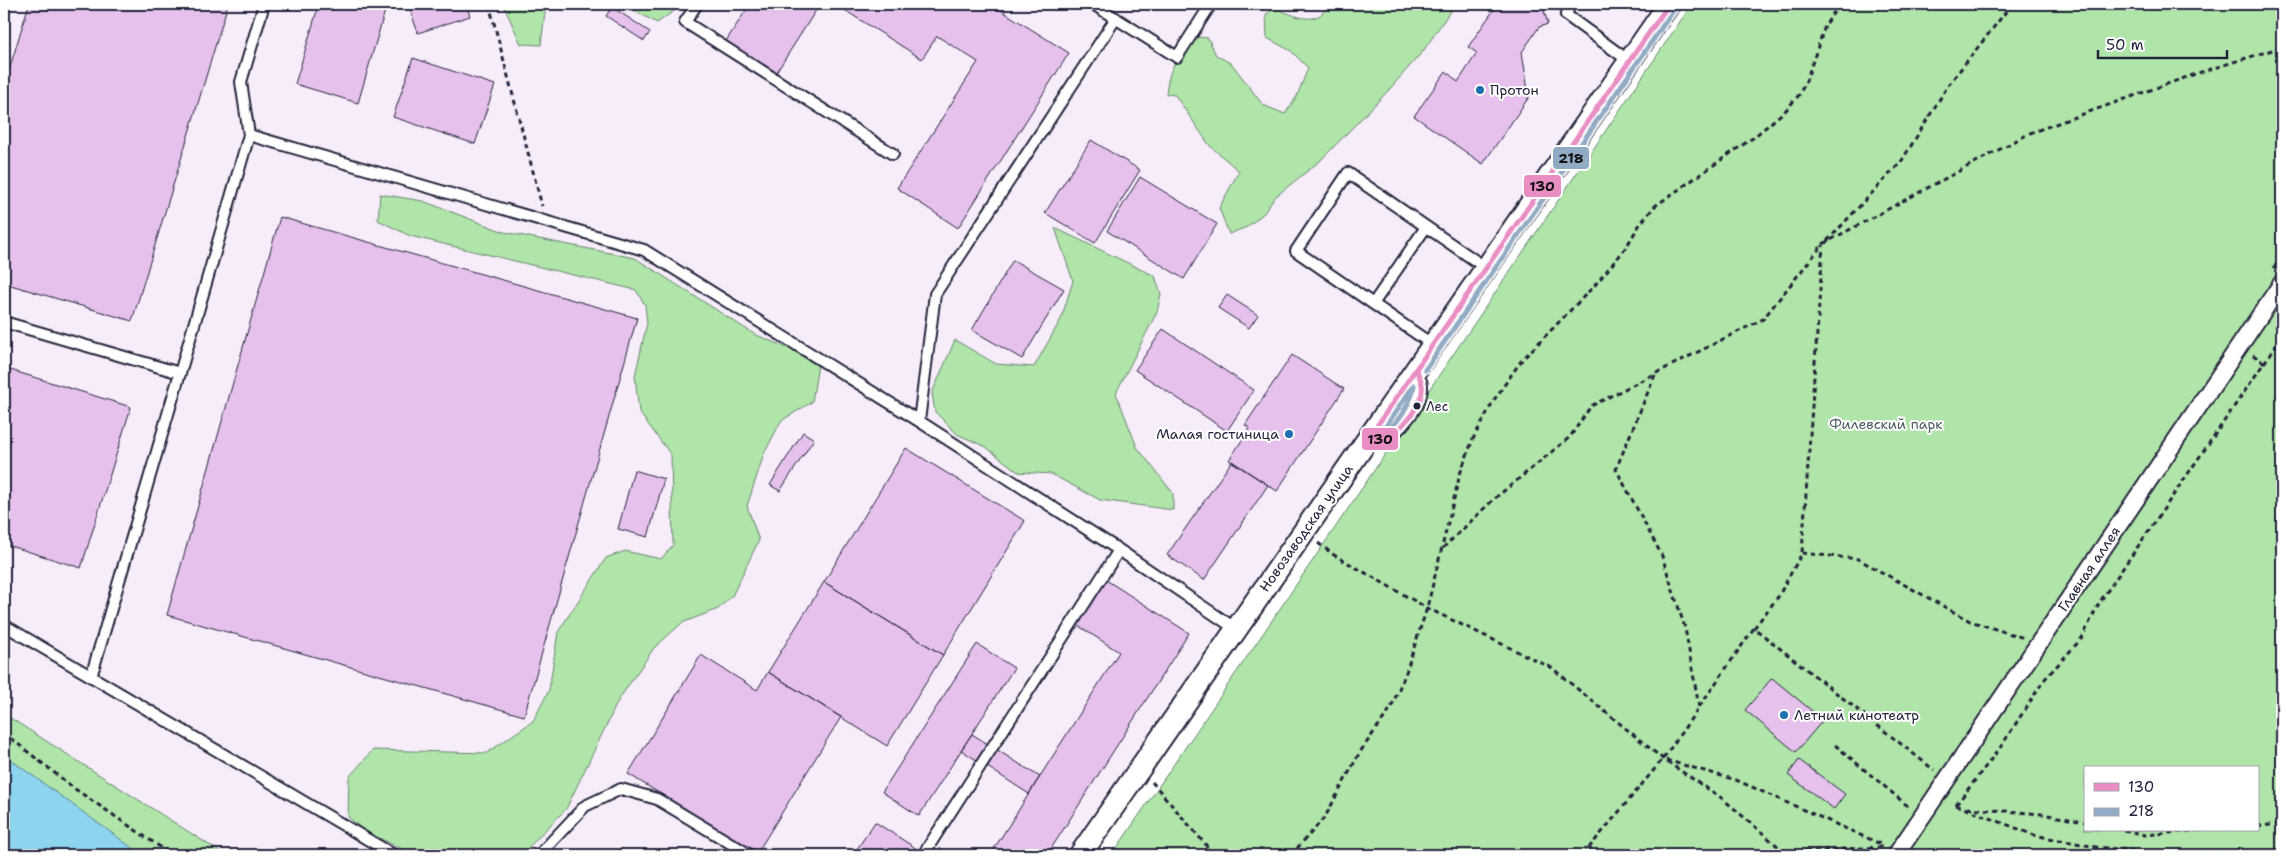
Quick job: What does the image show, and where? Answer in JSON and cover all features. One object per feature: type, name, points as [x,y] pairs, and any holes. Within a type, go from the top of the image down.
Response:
[{"type":"street","name":"Новозаводская улица","points":[[1080,855],[1669,4]]},
{"type":"street","name":"Главная аллея","points":[[1896,855],[2282,283]]},
{"type":"lane","points":[[91,677],[249,135],[241,82],[264,4]]},
{"type":"lane","points":[[697,4],[685,22],[893,154]]},
{"type":"lane","points":[[1093,4],[1177,57],[1210,4]]},
{"type":"lane","points":[[1570,4],[1566,15],[1629,61]]},
{"type":"lane","points":[[919,421],[935,294],[1116,18]]},
{"type":"lane","points":[[249,135],[644,250],[919,421],[1119,550],[1236,629]]},
{"type":"lane","points":[[1433,345],[1296,251],[1348,173],[1486,268]]},
{"type":"lane","points":[[1373,304],[1426,227]]},
{"type":"lane","points":[[4,322],[180,373]]},
{"type":"lane","points":[[923,855],[1119,550]]},
{"type":"lane","points":[[4,625],[394,855]]},
{"type":"lane","points":[[539,855],[585,806],[621,789],[657,799],[750,855]]},
{"type":"path","points":[[489,4],[545,221]]},
{"type":"path","points":[[1291,855],[1325,817],[1360,752],[1391,708],[1406,672],[1427,608],[1460,474],[1473,439],[1494,400],[1521,362],[1596,285],[1625,249],[1640,224],[1655,206],[1754,137],[1786,110],[1799,95],[1806,81],[1825,26],[1839,4]]},
{"type":"path","points":[[1442,550],[1494,498],[1570,437],[1591,406],[1763,319],[1824,244],[1901,162],[1949,84],[2012,4]]},
{"type":"path","points":[[1824,244],[2030,133],[2198,72],[2282,47]]},
{"type":"path","points":[[1583,855],[1662,759],[1699,708],[1754,628],[1778,597],[1802,553],[1824,244]]},
{"type":"path","points":[[1956,805],[2002,745],[2044,680],[2082,638],[2098,603],[2282,336]]},
{"type":"path","points":[[1655,375],[1616,469],[1662,556],[1685,628],[1699,708]]},
{"type":"path","points":[[1303,532],[1334,555],[1427,608],[1552,668],[1662,759],[1723,799],[1787,854],[1886,846],[1736,780],[1662,759]]},
{"type":"path","points":[[1802,553],[1858,559],[1970,621],[2025,638]]},
{"type":"path","points":[[1754,628],[1937,772]]},
{"type":"path","points":[[4,733],[75,789],[172,855]]},
{"type":"path","points":[[1835,745],[1921,816]]},
{"type":"path","points":[[1140,768],[1206,845],[1210,855]]},
{"type":"path","points":[[1938,792],[1962,808],[2034,835],[2096,847],[2159,853],[2214,851],[2268,855]]},
{"type":"path","points":[[1962,808],[2042,814],[2084,822]]},
{"type":"path","points":[[2258,826],[2282,824]]},
{"type":"path","points":[[2133,832],[2146,835],[2179,832]]},
{"type":"shaded area","points":[[4,4],[1661,4],[1071,855],[225,855],[4,714]]},
{"type":"green space","points":[[503,4],[546,4],[541,45],[521,44]]},
{"type":"green space","points":[[622,4],[684,4],[657,23]]},
{"type":"green space","points":[[1328,4],[1455,4],[1424,50],[1388,91],[1320,161],[1275,197],[1264,213],[1247,227],[1229,234],[1219,208],[1239,171],[1210,146],[1175,95],[1166,94],[1169,76],[1175,62],[1179,55],[1198,37],[1208,38],[1216,55],[1232,64],[1263,105],[1285,114],[1297,96],[1308,68],[1291,51],[1267,38],[1266,14],[1275,8],[1297,16],[1312,18],[1324,12]]},
{"type":"green space","name":"Филевский парк","points":[[1692,4],[2282,4],[2282,855],[1112,855]]},
{"type":"green space","points":[[380,194],[423,201],[504,232],[635,258],[754,334],[805,355],[818,365],[812,402],[781,421],[764,454],[747,506],[759,540],[732,596],[718,609],[682,623],[654,648],[619,699],[566,809],[521,855],[414,855],[363,830],[348,817],[349,777],[373,750],[487,753],[533,721],[549,690],[558,632],[606,558],[625,551],[661,559],[673,545],[671,455],[639,412],[635,376],[647,323],[645,305],[636,290],[410,236],[378,220]]},
{"type":"green space","points":[[1055,228],[1155,276],[1161,294],[1157,312],[1116,393],[1137,447],[1173,493],[1173,510],[1100,500],[1051,474],[1018,472],[986,447],[957,434],[935,412],[932,393],[955,340],[996,364],[1034,367],[1061,319],[1073,281]]},
{"type":"green space","points":[[4,714],[225,855],[142,855],[4,755]]},
{"type":"water","points":[[4,755],[142,855],[4,855]]},
{"type":"building","points":[[29,4],[228,4],[132,321],[4,283],[4,87]]},
{"type":"building","points":[[319,4],[387,4],[358,103],[295,84]]},
{"type":"building","points":[[408,4],[466,4],[470,16],[418,33]]},
{"type":"building","points":[[750,4],[820,4],[776,73],[726,41]]},
{"type":"building","points":[[835,4],[991,4],[1069,53],[958,228],[897,188],[978,62],[937,36],[922,59]]},
{"type":"building","name":"Протон","points":[[1501,4],[1542,4],[1548,24],[1539,27],[1522,52],[1529,97],[1483,164],[1414,116],[1446,71],[1458,82],[1477,53],[1468,47],[1495,8],[1497,9]]},
{"type":"building","points":[[612,7],[650,32],[644,41],[606,16]]},
{"type":"building","points":[[413,58],[495,85],[475,144],[393,117]]},
{"type":"building","points":[[1091,140],[1140,170],[1095,243],[1045,213]]},
{"type":"building","points":[[1140,177],[1217,224],[1184,279],[1107,231]]},
{"type":"building","points":[[280,217],[637,318],[524,716],[167,615]]},
{"type":"building","points":[[1013,260],[1064,289],[1022,359],[972,330]]},
{"type":"building","points":[[1227,295],[1258,315],[1249,328],[1218,308]]},
{"type":"building","points":[[1163,329],[1254,390],[1227,431],[1135,370]]},
{"type":"building","points":[[1292,355],[1344,389],[1277,491],[1229,460],[1250,428],[1245,425]]},
{"type":"building","points":[[4,368],[131,407],[81,568],[4,544]]},
{"type":"building","points":[[803,432],[814,439],[780,491],[770,485]]},
{"type":"building","points":[[906,448],[1025,521],[943,655],[824,582]]},
{"type":"building","points":[[1232,461],[1268,485],[1204,580],[1167,555]]},
{"type":"building","points":[[634,470],[664,479],[648,537],[618,529]]},
{"type":"building","points":[[1106,580],[1189,633],[1047,855],[990,855],[1119,652],[1077,625]]},
{"type":"building","points":[[824,582],[943,655],[887,746],[768,672]]},
{"type":"building","points":[[977,644],[1014,668],[919,816],[882,792]]},
{"type":"building","points":[[701,655],[757,690],[768,672],[841,717],[757,853],[628,774]]},
{"type":"building","name":"Летний кинотеатр","points":[[1772,678],[1823,720],[1796,752],[1745,710]]},
{"type":"building","points":[[972,734],[1040,777],[1029,794],[961,750]]},
{"type":"building","points":[[1799,760],[1845,794],[1834,809],[1788,775]]},
{"type":"building","points":[[875,822],[917,849],[913,855],[853,855]]},
{"type":"transit line","name":"130","points":[[1416,369],[1669,4]]},
{"type":"transit line","name":"218","points":[[1425,370],[1675,8]]},
{"type":"transit line","name":"130","points":[[1416,369],[1422,385],[1422,393],[1416,409],[1386,441],[1370,436],[1416,369]]},
{"type":"transit line","name":"218","points":[[1414,385],[1411,398],[1403,413],[1392,426],[1382,432],[1414,385]]},
{"type":"place","name":"Протон","points":[[1480,90]]},
{"type":"place","name":"Лес","points":[[1417,406]]},
{"type":"place","name":"Малая гостиница","points":[[1289,434]]},
{"type":"place","name":"Летний кинотеатр","points":[[1784,715]]}]
